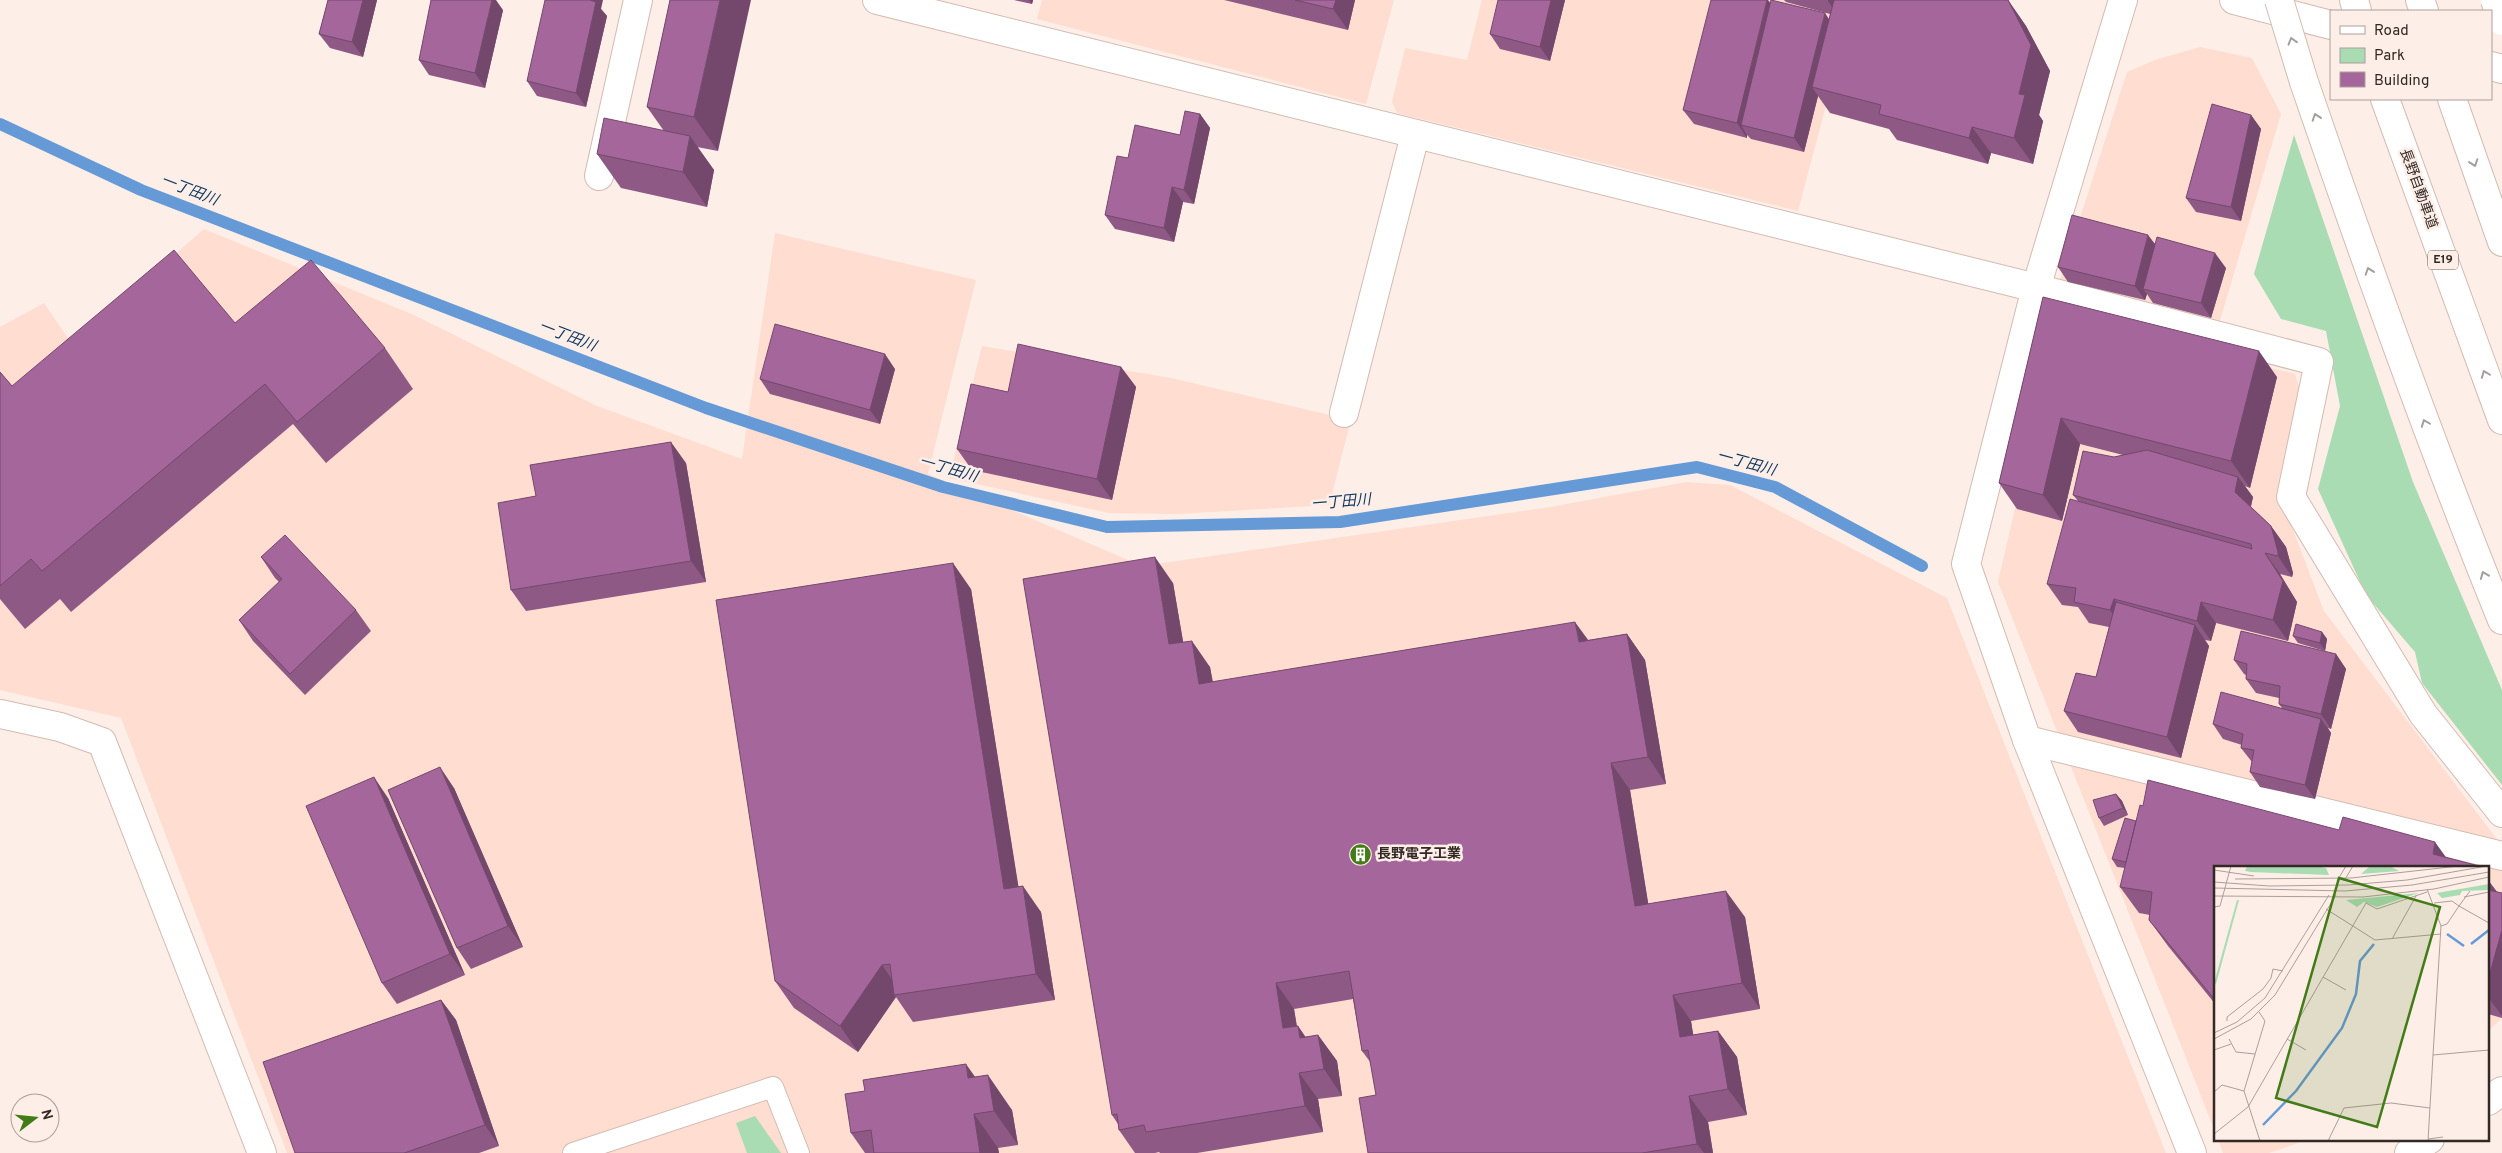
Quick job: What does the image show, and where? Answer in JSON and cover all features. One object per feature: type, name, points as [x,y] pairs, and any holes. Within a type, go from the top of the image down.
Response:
[{"type":"main road","points":[[599,176],[638,0]]},
{"type":"main road","points":[[877,0],[2036,288],[2319,362],[2291,497],[2423,714],[2502,814]]},
{"type":"main road","points":[[2122,0],[2036,288],[1966,564],[2027,740],[2192,1153]]},
{"type":"main road","points":[[2234,0],[2330,25]]},
{"type":"main road","points":[[2279,0],[2304,82],[2381,306],[2458,511],[2502,620]]},
{"type":"main road","points":[[2494,0],[2502,2]]},
{"type":"main road","points":[[2494,0],[2502,21]]},
{"type":"main road","name":"長野自動車道","points":[[2386,100],[2502,420]]},
{"type":"main road","points":[[2455,108],[2502,242]]},
{"type":"main road","points":[[1344,413],[1415,135]]},
{"type":"main road","points":[[0,714],[60,727],[102,742],[262,1153]]},
{"type":"main road","points":[[2027,740],[2502,856]]},
{"type":"main road","points":[[2490,1100],[2502,1091]]},
{"type":"main road","points":[[2409,1153],[2428,1140]]},
{"type":"lane","points":[[573,1153],[773,1087],[799,1153]]},
{"type":"shaded area","points":[[1042,0],[1394,0],[1366,104],[1037,19]]},
{"type":"shaded area","points":[[1482,0],[1854,0],[1798,211],[1397,113],[1392,102],[1405,48],[1467,60]]},
{"type":"shaded area","points":[[2200,47],[2252,58],[2281,114],[2219,324],[2060,280],[2127,72],[2155,60]]},
{"type":"shaded area","points":[[204,229],[414,315],[597,406],[742,459],[775,233],[976,280],[928,474],[1142,566],[1550,507],[1686,482],[1730,485],[1947,598],[2166,1153],[287,1153],[121,718],[0,690],[0,327],[44,303],[72,344]]},
{"type":"shaded area","points":[[2060,314],[2295,374],[2299,387],[2278,491],[2324,611],[2502,846],[2502,1018],[2490,1029],[2490,866],[2214,866],[2214,1129],[1998,582]]},
{"type":"shaded area","points":[[982,346],[1171,378],[1351,420],[1329,505],[1178,514],[1109,513],[949,478]]},
{"type":"shaded area","points":[[2218,1140],[2307,1140],[2269,1153],[2223,1153]]},
{"type":"green space","points":[[2294,135],[2413,482],[2502,690],[2502,785],[2422,683],[2415,652],[2366,595],[2318,489],[2340,406],[2326,331],[2281,319],[2254,274]]},
{"type":"green space","points":[[755,1116],[781,1153],[747,1153],[736,1123]]},
{"type":"building","points":[[328,0],[363,0],[352,42],[319,34]]},
{"type":"building","points":[[431,0],[492,0],[475,73],[419,60]]},
{"type":"building","points":[[545,0],[590,0],[596,2],[576,93],[527,81]]},
{"type":"building","points":[[670,0],[720,0],[694,117],[647,107]]},
{"type":"building","points":[[1295,0],[1336,0],[1333,9]]},
{"type":"building","points":[[1498,0],[1551,0],[1540,47],[1490,34]]},
{"type":"building","points":[[1711,0],[1767,0],[1737,123],[1683,110]]},
{"type":"building","points":[[1771,0],[1825,13],[1794,138],[1741,125]]},
{"type":"building","points":[[1834,0],[2008,0],[2031,45],[2019,94],[2025,95],[2014,138],[1972,127],[1969,138],[1879,114],[1881,105],[1812,87]]},
{"type":"building","points":[[2212,104],[2251,115],[2231,207],[2186,198]]},
{"type":"building","points":[[1185,111],[1200,114],[1184,190],[1172,187],[1164,228],[1105,215],[1117,156],[1128,158],[1135,125],[1180,135]]},
{"type":"building","points":[[604,118],[690,136],[683,172],[597,154]]},
{"type":"building","points":[[2072,215],[2148,235],[2135,286],[2058,267]]},
{"type":"building","points":[[2157,237],[2215,253],[2201,303],[2143,289]]},
{"type":"building","points":[[174,250],[235,323],[311,260],[385,348],[297,422],[265,384],[42,571],[31,559],[0,586],[0,372],[12,386]]},
{"type":"building","points":[[2043,297],[2259,351],[2231,461],[2061,418],[2043,495],[1999,483]]},
{"type":"building","points":[[775,324],[885,354],[870,410],[760,379]]},
{"type":"building","points":[[1018,344],[1121,367],[1097,479],[957,449],[971,384],[1008,392]]},
{"type":"building","points":[[671,442],[691,561],[511,590],[498,503],[536,496],[530,465]]},
{"type":"building","points":[[2147,450],[2238,477],[2235,492],[2271,526],[2278,552],[2278,556],[2265,553],[2283,581],[2273,620],[2201,602],[2197,621],[2114,599],[2110,610],[2074,602],[2076,588],[2047,584],[2070,499],[2252,549],[2251,544],[2073,495],[2083,451],[2114,457]]},
{"type":"building","points":[[285,535],[356,610],[290,674],[239,620],[282,579],[261,557]]},
{"type":"building","name":"長野電子工業","points":[[1155,557],[1169,644],[1192,641],[1199,684],[1575,622],[1579,642],[1627,634],[1648,757],[1611,763],[1635,906],[1726,891],[1742,983],[1673,995],[1680,1037],[1718,1031],[1728,1089],[1689,1096],[1697,1144],[1642,1153],[1368,1153],[1359,1098],[1376,1095],[1368,1050],[1362,1051],[1349,971],[1276,983],[1283,1028],[1298,1026],[1300,1038],[1318,1035],[1324,1069],[1299,1073],[1305,1106],[1146,1132],[1144,1125],[1119,1130],[1117,1114],[1112,1115],[1023,579]]},
{"type":"building","points":[[953,563],[1004,889],[1023,886],[1036,974],[894,995],[890,964],[882,965],[840,1026],[775,981],[716,600]]},
{"type":"building","points":[[2116,602],[2195,625],[2167,737],[2064,711],[2076,673],[2096,677]]},
{"type":"building","points":[[2296,624],[2322,632],[2320,643],[2293,636]]},
{"type":"building","points":[[2241,631],[2336,654],[2321,714],[2279,704],[2280,686],[2246,679],[2247,664],[2234,660]]},
{"type":"building","points":[[2221,692],[2321,719],[2305,785],[2250,772],[2254,750],[2241,748],[2243,734],[2213,724]]},
{"type":"building","points":[[440,767],[508,926],[457,948],[388,790]]},
{"type":"building","points":[[374,777],[450,954],[382,983],[306,806]]},
{"type":"building","points":[[2148,780],[2339,830],[2343,817],[2435,842],[2433,854],[2479,866],[2214,866],[2214,999],[2149,920],[2152,892],[2120,887],[2140,805],[2143,806]]},
{"type":"building","points":[[2116,794],[2123,808],[2099,818],[2093,800]]},
{"type":"building","points":[[2125,818],[2136,821],[2126,862],[2112,859]]},
{"type":"building","points":[[2490,890],[2502,893],[2502,930],[2490,973]]},
{"type":"building","points":[[441,1000],[485,1125],[404,1153],[295,1153],[263,1062]]},
{"type":"building","points":[[966,1064],[968,1078],[988,1075],[994,1111],[974,1114],[980,1153],[874,1153],[871,1130],[851,1133],[845,1094],[865,1091],[863,1080]]},
{"type":"waterway","name":"一丁田川","points":[[0,124],[141,190],[706,408],[943,487],[1107,527],[1340,522],[1697,467],[1775,487],[1922,566]]},
{"type":"place","name":"長野電子工業","points":[[1361,854]]}]
